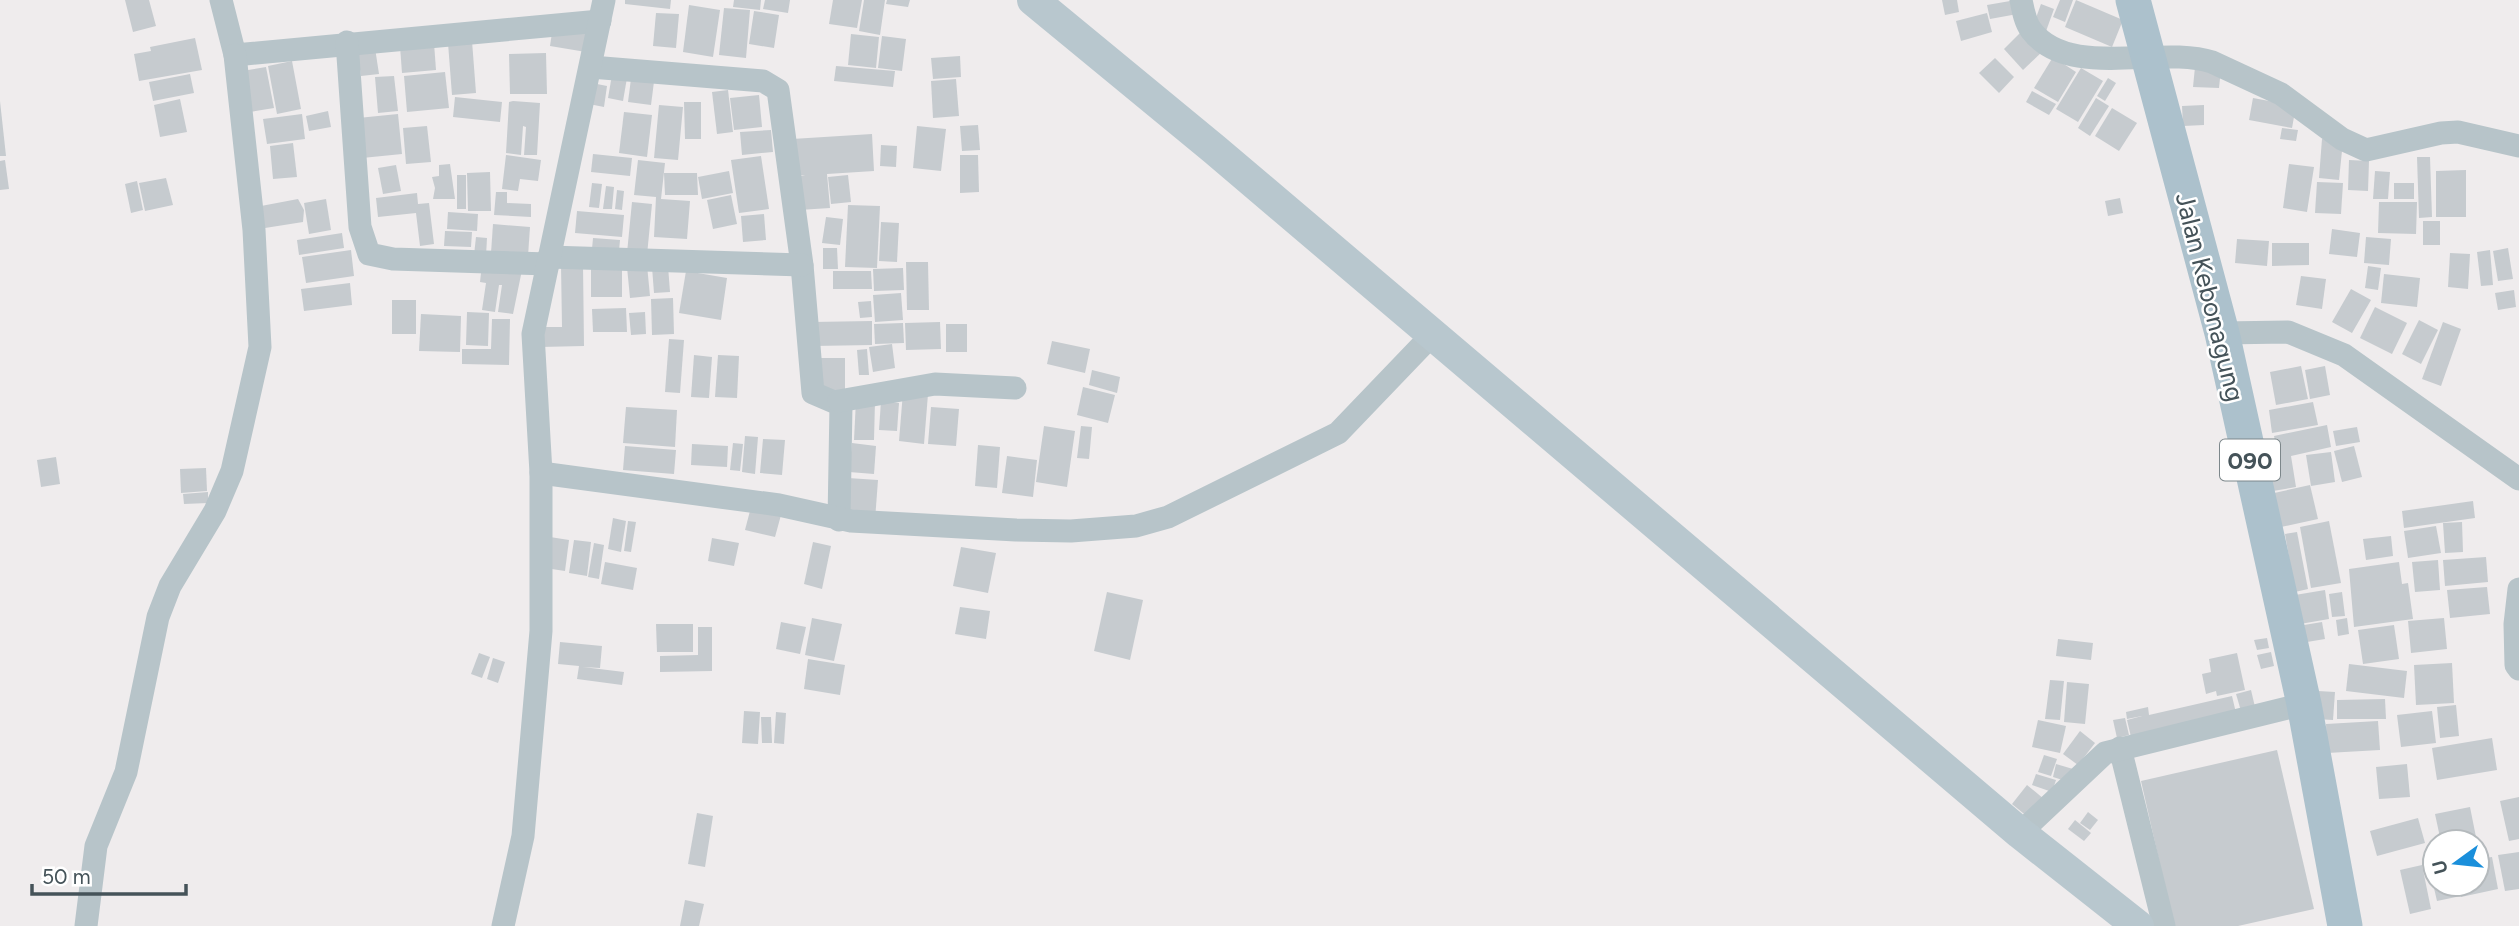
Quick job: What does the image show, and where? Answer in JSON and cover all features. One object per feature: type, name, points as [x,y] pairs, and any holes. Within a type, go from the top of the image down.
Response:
[{"type":"main road","name":"Jalan Kebonagung","points":[[2133,0],[2222,333],[2304,704],[2345,926]]},
{"type":"street","points":[[86,926],[96,846],[126,772],[159,613],[170,586],[215,511],[232,471],[260,347],[254,230],[235,55],[221,0]]},
{"type":"street","points":[[1033,0],[1214,149],[2020,833],[2138,926]]},
{"type":"street","points":[[2021,0],[2032,32],[2063,51],[2098,60],[2202,58],[2281,94],[2342,139],[2366,150],[2441,133],[2458,132],[2519,146]]},
{"type":"street","points":[[235,55],[602,10],[533,334],[541,473],[541,631],[523,836],[503,926]]},
{"type":"street","points":[[347,42],[360,227],[369,254],[393,259],[803,265]]},
{"type":"street","points":[[591,67],[763,81],[778,90],[803,265],[813,393],[839,401],[935,384],[1015,388]]},
{"type":"street","points":[[2222,333],[2288,332],[2344,355],[2519,479]]},
{"type":"street","points":[[541,473],[779,505],[839,520],[1071,531],[1136,526],[1168,517],[1338,433],[1432,335]]},
{"type":"street","points":[[839,401],[839,520]]},
{"type":"street","points":[[2519,589],[2515,624],[2519,669]]},
{"type":"street","points":[[2020,833],[2105,754],[2120,748],[2304,704]]},
{"type":"street","points":[[2120,748],[2164,926]]},
{"type":"building","points":[[125,0],[149,0],[156,26],[133,32]]},
{"type":"building","points":[[625,0],[671,0],[670,9],[625,4]]},
{"type":"building","points":[[734,0],[761,0],[760,10],[733,7]]},
{"type":"building","points":[[765,0],[790,0],[788,13],[763,9]]},
{"type":"building","points":[[833,0],[862,0],[857,28],[829,24]]},
{"type":"building","points":[[864,0],[885,0],[880,35],[859,31]]},
{"type":"building","points":[[887,0],[910,0],[908,7],[886,4]]},
{"type":"building","points":[[1942,0],[1957,0],[1959,12],[1945,15]]},
{"type":"building","points":[[2016,0],[2023,13],[1990,19],[1987,5]]},
{"type":"building","points":[[2060,0],[2073,0],[2065,22],[2053,17]]},
{"type":"building","points":[[2076,0],[2123,20],[2112,47],[2065,27]]},
{"type":"building","points":[[2041,4],[2054,9],[2045,34],[2032,29]]},
{"type":"building","points":[[689,5],[720,10],[713,57],[683,52]]},
{"type":"building","points":[[724,8],[750,10],[746,58],[719,55]]},
{"type":"building","points":[[754,11],[779,15],[774,48],[749,44]]},
{"type":"building","points":[[656,13],[679,14],[676,48],[653,46]]},
{"type":"building","points":[[1987,13],[1992,32],[1961,41],[1956,21]]},
{"type":"building","points":[[553,26],[588,31],[586,52],[550,46]]},
{"type":"building","points":[[2026,27],[2046,48],[2023,70],[2004,49]]},
{"type":"building","points":[[851,34],[879,37],[876,68],[848,65]]},
{"type":"building","points":[[882,36],[906,39],[902,71],[878,68]]},
{"type":"building","points":[[195,38],[202,70],[139,81],[134,54],[151,51],[150,47]]},
{"type":"building","points":[[472,41],[476,93],[452,95],[448,43]]},
{"type":"building","points":[[434,43],[436,70],[402,73],[400,46]]},
{"type":"building","points":[[375,48],[379,74],[361,76],[357,50]]},
{"type":"building","points":[[546,53],[547,94],[510,94],[509,54]]},
{"type":"building","points":[[960,56],[961,77],[933,79],[931,58]]},
{"type":"building","points":[[2053,57],[2076,72],[2058,102],[2034,88]]},
{"type":"building","points":[[1995,58],[2014,77],[1999,93],[1979,73]]},
{"type":"building","points":[[292,61],[301,109],[277,114],[268,66]]},
{"type":"building","points":[[836,66],[895,71],[893,87],[834,81]]},
{"type":"building","points":[[266,67],[274,108],[250,112],[242,71]]},
{"type":"building","points":[[2195,67],[2221,69],[2219,88],[2193,87]]},
{"type":"building","points":[[2081,68],[2103,81],[2078,122],[2056,109]]},
{"type":"building","points":[[613,69],[628,72],[623,101],[608,98]]},
{"type":"building","points":[[632,71],[655,74],[651,105],[628,102]]},
{"type":"building","points":[[445,72],[449,108],[407,112],[404,76]]},
{"type":"building","points":[[190,74],[194,93],[153,101],[149,82]]},
{"type":"building","points":[[394,76],[398,111],[378,113],[375,77]]},
{"type":"building","points":[[2108,78],[2116,83],[2105,101],[2097,96]]},
{"type":"building","points":[[956,79],[959,116],[933,118],[931,81]]},
{"type":"building","points":[[592,83],[607,86],[604,107],[589,104]]},
{"type":"building","points":[[728,90],[733,132],[717,134],[712,92]]},
{"type":"building","points":[[2032,91],[2056,104],[2049,115],[2026,102]]},
{"type":"building","points":[[759,95],[762,127],[734,130],[730,98]]},
{"type":"building","points":[[455,97],[502,102],[500,122],[453,117]]},
{"type":"building","points":[[2096,98],[2109,106],[2090,136],[2078,128]]},
{"type":"building","points":[[2253,98],[2296,106],[2292,128],[2249,120]]},
{"type":"building","points":[[180,99],[187,132],[160,137],[154,105]]},
{"type":"building","points":[[0,101],[6,156],[0,156]]},
{"type":"building","points":[[509,102],[540,103],[537,155],[524,155],[526,127],[523,126],[521,155],[506,153]]},
{"type":"building","points":[[684,102],[701,102],[701,139],[685,139]]},
{"type":"building","points":[[659,105],[683,107],[678,160],[654,158]]},
{"type":"building","points":[[2204,105],[2204,125],[2183,126],[2182,106]]},
{"type":"building","points":[[2112,108],[2137,123],[2119,151],[2095,136]]},
{"type":"building","points":[[328,111],[331,127],[309,131],[306,116]]},
{"type":"building","points":[[624,112],[652,115],[647,157],[619,153]]},
{"type":"building","points":[[302,114],[305,139],[267,144],[263,119]]},
{"type":"building","points":[[398,114],[402,154],[362,158],[358,118]]},
{"type":"building","points":[[978,125],[980,150],[962,151],[960,126]]},
{"type":"building","points":[[427,126],[431,162],[406,164],[403,128]]},
{"type":"building","points":[[917,126],[946,129],[941,171],[913,168]]},
{"type":"building","points":[[2282,128],[2298,130],[2296,141],[2280,139]]},
{"type":"building","points":[[771,130],[773,152],[742,155],[740,132]]},
{"type":"building","points":[[872,134],[874,171],[827,174],[830,208],[799,210],[797,177],[805,175],[795,176],[792,139]]},
{"type":"building","points":[[2322,139],[2343,141],[2339,180],[2319,178]]},
{"type":"building","points":[[293,143],[297,177],[273,179],[270,146]]},
{"type":"building","points":[[881,145],[897,146],[896,167],[880,166]]},
{"type":"building","points":[[593,154],[632,158],[630,176],[591,172]]},
{"type":"building","points":[[506,155],[541,160],[538,181],[520,179],[518,191],[502,189]]},
{"type":"building","points":[[960,155],[978,155],[979,192],[960,193]]},
{"type":"building","points":[[761,156],[769,209],[739,213],[731,160]]},
{"type":"building","points":[[2417,157],[2430,157],[2432,217],[2419,218]]},
{"type":"building","points":[[5,160],[9,189],[0,190],[0,161]]},
{"type":"building","points":[[638,160],[665,163],[661,199],[690,201],[687,239],[654,237],[656,197],[634,195]]},
{"type":"building","points":[[2349,160],[2369,161],[2368,191],[2348,190]]},
{"type":"building","points":[[450,164],[455,199],[433,199],[435,188],[432,177],[439,176],[439,165]]},
{"type":"building","points":[[2289,164],[2314,167],[2307,212],[2283,208]]},
{"type":"building","points":[[396,165],[401,191],[383,194],[378,168]]},
{"type":"building","points":[[2466,170],[2466,217],[2436,217],[2436,171]]},
{"type":"building","points":[[729,171],[733,193],[702,199],[698,177]]},
{"type":"building","points":[[2375,171],[2390,172],[2388,199],[2373,199]]},
{"type":"building","points":[[490,172],[491,211],[468,211],[467,173]]},
{"type":"building","points":[[664,173],[697,173],[698,195],[665,195]]},
{"type":"building","points":[[457,175],[466,175],[466,209],[457,209]]},
{"type":"building","points":[[848,175],[851,202],[831,204],[828,177]]},
{"type":"building","points":[[166,178],[173,205],[145,211],[139,183]]},
{"type":"building","points":[[137,181],[143,210],[131,213],[125,184]]},
{"type":"building","points":[[2317,182],[2343,183],[2341,214],[2315,213]]},
{"type":"building","points":[[592,183],[602,184],[599,208],[589,207]]},
{"type":"building","points":[[2394,183],[2414,183],[2414,199],[2394,199]]},
{"type":"building","points":[[606,186],[614,187],[612,209],[603,209]]},
{"type":"building","points":[[617,190],[624,191],[622,210],[615,209]]},
{"type":"building","points":[[496,192],[507,192],[507,203],[531,204],[531,217],[494,215]]},
{"type":"building","points":[[417,193],[418,204],[429,203],[434,244],[420,246],[416,213],[378,217],[376,198]]},
{"type":"building","points":[[731,195],[737,224],[713,229],[707,200]]},
{"type":"building","points":[[2120,198],[2123,213],[2108,216],[2105,201]]},
{"type":"building","points":[[298,199],[304,210],[303,222],[265,228],[261,206]]},
{"type":"building","points":[[326,199],[331,230],[309,234],[304,203]]},
{"type":"building","points":[[632,202],[652,204],[647,255],[627,253]]},
{"type":"building","points":[[2379,202],[2417,202],[2416,234],[2378,233]]},
{"type":"building","points":[[848,205],[880,206],[877,268],[845,267]]},
{"type":"building","points":[[577,211],[624,215],[622,237],[575,233]]},
{"type":"building","points":[[448,212],[478,214],[477,231],[447,229]]},
{"type":"building","points":[[764,214],[766,240],[743,242],[741,216]]},
{"type":"building","points":[[826,217],[843,219],[840,245],[822,243]]},
{"type":"building","points":[[2423,221],[2440,221],[2440,245],[2423,245]]},
{"type":"building","points":[[881,222],[899,223],[897,262],[879,261]]},
{"type":"building","points":[[493,224],[530,227],[528,256],[491,253]]},
{"type":"building","points":[[2332,229],[2360,233],[2357,257],[2329,254]]},
{"type":"building","points":[[445,231],[472,232],[471,247],[444,246]]},
{"type":"building","points":[[342,233],[344,248],[299,255],[297,240]]},
{"type":"building","points":[[476,237],[487,238],[486,256],[474,255]]},
{"type":"building","points":[[2366,237],[2391,239],[2389,265],[2364,263]]},
{"type":"building","points":[[593,238],[620,240],[619,251],[592,249]]},
{"type":"building","points":[[2237,239],[2269,241],[2267,266],[2235,263]]},
{"type":"building","points":[[2272,243],[2309,243],[2309,265],[2272,266]]},
{"type":"building","points":[[823,248],[837,248],[838,269],[823,269]]},
{"type":"building","points":[[2508,248],[2513,279],[2498,281],[2493,251]]},
{"type":"building","points":[[351,250],[354,276],[306,283],[302,257]]},
{"type":"building","points":[[2490,250],[2493,285],[2481,286],[2477,252]]},
{"type":"building","points":[[2450,253],[2470,254],[2468,289],[2448,287]]},
{"type":"building","points":[[906,262],[928,262],[929,310],[907,310]]},
{"type":"building","points":[[482,264],[522,270],[513,314],[498,312],[502,285],[499,285],[495,312],[482,310],[486,283],[480,282]]},
{"type":"building","points":[[561,265],[583,265],[584,346],[540,347],[539,327],[562,327]]},
{"type":"building","points":[[647,265],[650,296],[630,298],[627,267]]},
{"type":"building","points":[[668,266],[670,292],[654,293],[652,267]]},
{"type":"building","points":[[2368,266],[2381,268],[2378,290],[2365,288]]},
{"type":"building","points":[[591,268],[622,268],[622,297],[591,297]]},
{"type":"building","points":[[903,268],[904,290],[874,291],[873,269]]},
{"type":"building","points":[[686,271],[727,278],[721,320],[679,313]]},
{"type":"building","points":[[833,271],[871,271],[872,289],[833,289]]},
{"type":"building","points":[[2384,274],[2420,278],[2417,307],[2381,303]]},
{"type":"building","points":[[2301,276],[2326,279],[2322,309],[2296,305]]},
{"type":"building","points":[[350,283],[352,305],[304,311],[301,289]]},
{"type":"building","points":[[2351,289],[2371,300],[2352,333],[2332,322]]},
{"type":"building","points":[[2514,290],[2516,307],[2498,310],[2495,293]]},
{"type":"building","points":[[901,293],[903,320],[875,322],[873,295]]},
{"type":"building","points":[[673,298],[674,334],[652,335],[651,299]]},
{"type":"building","points":[[392,300],[416,300],[416,334],[392,334]]},
{"type":"building","points":[[871,301],[872,317],[860,318],[858,302]]},
{"type":"building","points":[[2375,307],[2407,323],[2392,354],[2360,338]]},
{"type":"building","points":[[626,308],[627,332],[593,332],[592,309]]},
{"type":"building","points":[[467,312],[489,313],[488,346],[466,345]]},
{"type":"building","points":[[645,312],[646,334],[631,335],[629,313]]},
{"type":"building","points":[[421,314],[461,316],[460,352],[419,351]]},
{"type":"building","points":[[492,319],[510,319],[509,365],[462,364],[462,349],[491,349]]},
{"type":"building","points":[[2419,320],[2438,330],[2421,364],[2402,354]]},
{"type":"building","points":[[872,321],[872,345],[813,346],[812,322]]},
{"type":"building","points":[[940,322],[941,349],[906,350],[905,323]]},
{"type":"building","points":[[2443,322],[2461,329],[2441,386],[2422,379]]},
{"type":"building","points":[[903,323],[904,343],[875,344],[874,324]]},
{"type":"building","points":[[946,324],[967,324],[967,352],[946,352]]},
{"type":"building","points":[[669,339],[684,340],[680,393],[665,392]]},
{"type":"building","points":[[1052,341],[1090,349],[1085,373],[1047,364]]},
{"type":"building","points":[[892,344],[895,368],[873,372],[869,347]]},
{"type":"building","points":[[867,349],[869,375],[859,375],[857,350]]},
{"type":"building","points":[[694,355],[712,357],[709,398],[691,397]]},
{"type":"building","points":[[718,355],[739,356],[737,398],[715,397]]},
{"type":"building","points":[[820,358],[845,358],[845,390],[821,390]]},
{"type":"building","points":[[2301,366],[2308,399],[2276,405],[2270,372]]},
{"type":"building","points":[[2325,366],[2330,395],[2310,399],[2305,370]]},
{"type":"building","points":[[1092,370],[1120,377],[1117,393],[1089,385]]},
{"type":"building","points":[[1083,387],[1115,395],[1108,423],[1077,415]]},
{"type":"building","points":[[903,392],[928,394],[924,444],[899,441]]},
{"type":"building","points":[[856,400],[875,401],[874,440],[854,440]]},
{"type":"building","points":[[881,401],[899,403],[897,431],[879,430]]},
{"type":"building","points":[[2313,402],[2318,425],[2272,433],[2269,410]]},
{"type":"building","points":[[626,407],[677,410],[675,447],[623,443]]},
{"type":"building","points":[[931,407],[959,409],[956,446],[928,444]]},
{"type":"building","points":[[2327,425],[2331,447],[2291,456],[2296,487],[2267,492],[2261,462],[2279,459],[2274,436]]},
{"type":"building","points":[[1044,426],[1075,431],[1067,487],[1036,482]]},
{"type":"building","points":[[1081,426],[1092,427],[1089,459],[1077,458]]},
{"type":"building","points":[[2357,427],[2360,442],[2336,446],[2333,431]]},
{"type":"building","points":[[745,436],[758,437],[755,474],[742,472]]},
{"type":"building","points":[[763,439],[785,440],[782,475],[760,473]]},
{"type":"building","points":[[733,443],[743,444],[740,471],[730,470]]},
{"type":"building","points":[[852,443],[876,446],[874,474],[849,472]]},
{"type":"building","points":[[692,444],[728,446],[727,467],[691,465]]},
{"type":"building","points":[[978,445],[1000,447],[997,488],[975,486]]},
{"type":"building","points":[[625,446],[676,450],[674,474],[623,470]]},
{"type":"building","points":[[2354,446],[2362,477],[2342,482],[2334,451]]},
{"type":"building","points":[[2331,452],[2335,482],[2311,486],[2306,455]]},
{"type":"building","points":[[1007,456],[1037,460],[1033,497],[1002,493]]},
{"type":"building","points":[[56,457],[60,484],[41,487],[37,460]]},
{"type":"building","points":[[206,468],[207,491],[181,493],[180,469]]},
{"type":"building","points":[[848,478],[878,480],[875,520],[846,518]]},
{"type":"building","points":[[2310,485],[2318,519],[2272,529],[2265,495]]},
{"type":"building","points":[[208,492],[208,503],[184,504],[183,494]]},
{"type":"building","points":[[2473,501],[2475,518],[2404,528],[2402,511]]},
{"type":"building","points":[[751,507],[781,515],[775,537],[745,530]]},
{"type":"building","points":[[613,518],[626,521],[621,552],[608,549]]},
{"type":"building","points":[[628,521],[636,522],[631,552],[624,551]]},
{"type":"building","points":[[2329,521],[2341,583],[2311,588],[2300,527]]},
{"type":"building","points":[[2462,522],[2463,552],[2445,553],[2443,523]]},
{"type":"building","points":[[2436,526],[2441,553],[2408,558],[2404,531]]},
{"type":"building","points":[[2297,532],[2308,589],[2295,592],[2285,534]]},
{"type":"building","points":[[2391,536],[2393,556],[2366,560],[2363,539]]},
{"type":"building","points":[[550,537],[569,540],[565,571],[545,568]]},
{"type":"building","points":[[712,538],[739,543],[734,566],[708,561]]},
{"type":"building","points":[[574,540],[591,542],[587,576],[569,573]]},
{"type":"building","points":[[813,542],[831,546],[822,589],[804,584]]},
{"type":"building","points":[[594,543],[604,545],[599,579],[588,577]]},
{"type":"building","points":[[961,547],[996,553],[988,593],[953,586]]},
{"type":"building","points":[[2486,557],[2488,582],[2445,586],[2443,560]]},
{"type":"building","points":[[2438,560],[2440,590],[2415,592],[2412,562]]},
{"type":"building","points":[[605,562],[637,568],[633,590],[601,584]]},
{"type":"building","points":[[2399,562],[2402,584],[2408,583],[2413,619],[2354,627],[2349,569]]},
{"type":"building","points":[[2487,587],[2490,614],[2450,618],[2447,590]]},
{"type":"building","points":[[2325,590],[2329,619],[2300,624],[2295,595]]},
{"type":"building","points":[[1107,592],[1143,600],[1130,660],[1094,651]]},
{"type":"building","points":[[2342,592],[2345,616],[2332,617],[2329,594]]},
{"type":"building","points":[[960,607],[990,611],[986,639],[955,634]]},
{"type":"building","points":[[812,618],[842,624],[834,661],[805,655]]},
{"type":"building","points":[[2347,618],[2349,634],[2338,636],[2336,620]]},
{"type":"building","points":[[2444,618],[2447,649],[2411,653],[2408,621]]},
{"type":"building","points":[[781,622],[806,627],[800,654],[776,649]]},
{"type":"building","points":[[2322,622],[2325,639],[2307,642],[2304,625]]},
{"type":"building","points":[[656,624],[693,624],[693,652],[657,652]]},
{"type":"building","points":[[2394,625],[2399,659],[2363,664],[2358,630]]},
{"type":"building","points":[[698,627],[712,627],[712,671],[660,672],[660,656],[698,655]]},
{"type":"building","points":[[2267,638],[2269,648],[2257,650],[2254,640]]},
{"type":"building","points":[[2058,639],[2093,643],[2091,660],[2056,656]]},
{"type":"building","points":[[560,642],[602,646],[600,668],[583,667],[624,672],[622,685],[577,679],[579,666],[558,664]]},
{"type":"building","points":[[2271,652],[2274,666],[2261,669],[2257,655]]},
{"type":"building","points":[[479,653],[490,657],[482,678],[471,674]]},
{"type":"building","points":[[2237,653],[2245,690],[2217,696],[2216,691],[2206,694],[2202,674],[2211,672],[2209,659]]},
{"type":"building","points":[[493,658],[505,662],[498,683],[487,679]]},
{"type":"building","points":[[808,659],[845,665],[840,695],[804,689]]},
{"type":"building","points":[[2452,663],[2454,703],[2416,705],[2414,665]]},
{"type":"building","points":[[2349,664],[2407,671],[2404,698],[2346,691]]},
{"type":"building","points":[[2050,680],[2064,681],[2060,720],[2045,719]]},
{"type":"building","points":[[2067,682],[2089,684],[2085,724],[2064,722]]},
{"type":"building","points":[[2251,690],[2255,707],[2241,711],[2236,694]]},
{"type":"building","points":[[2318,691],[2335,692],[2333,720],[2316,719]]},
{"type":"building","points":[[2232,696],[2236,713],[2131,737],[2127,720],[2142,716],[2127,719],[2126,712],[2148,707],[2149,715]]},
{"type":"building","points":[[2385,699],[2386,719],[2337,719],[2337,700]]},
{"type":"building","points":[[2456,705],[2459,736],[2440,738],[2437,707]]},
{"type":"building","points":[[744,711],[760,712],[758,744],[742,743]]},
{"type":"building","points":[[2432,711],[2436,743],[2401,747],[2397,715]]},
{"type":"building","points":[[776,712],[786,713],[784,744],[774,743]]},
{"type":"building","points":[[761,717],[771,717],[772,743],[762,743]]},
{"type":"building","points":[[2125,718],[2129,735],[2117,738],[2113,720]]},
{"type":"building","points":[[2038,720],[2066,726],[2060,753],[2032,747]]},
{"type":"building","points":[[2378,721],[2380,750],[2327,753],[2326,724]]},
{"type":"building","points":[[2080,731],[2095,743],[2078,765],[2063,754]]},
{"type":"building","points":[[2492,738],[2497,770],[2437,780],[2432,748]]},
{"type":"building","points":[[2277,750],[2314,909],[2238,926],[2174,926],[2141,781]]},
{"type":"building","points":[[2044,755],[2057,759],[2051,776],[2038,772]]},
{"type":"building","points":[[2056,764],[2073,769],[2069,782],[2053,777]]},
{"type":"building","points":[[2407,764],[2410,797],[2379,799],[2376,767]]},
{"type":"building","points":[[2036,774],[2056,780],[2052,792],[2032,785]]},
{"type":"building","points":[[2027,785],[2044,799],[2029,818],[2012,804]]},
{"type":"building","points":[[2519,797],[2519,839],[2509,841],[2500,801]]},
{"type":"building","points":[[2470,807],[2474,828],[2438,828],[2435,814]]},
{"type":"building","points":[[2088,812],[2098,820],[2090,830],[2080,823]]},
{"type":"building","points":[[697,813],[713,816],[705,867],[688,864]]},
{"type":"building","points":[[2418,818],[2421,844],[2377,856],[2370,831]]},
{"type":"building","points":[[2075,820],[2091,833],[2084,841],[2068,829]]},
{"type":"building","points":[[2519,852],[2519,889],[2505,891],[2498,855]]},
{"type":"building","points":[[2491,857],[2498,889],[2491,891]]},
{"type":"building","points":[[2421,865],[2421,898],[2429,898],[2431,909],[2410,914],[2400,870]]},
{"type":"building","points":[[685,900],[704,904],[699,926],[680,926]]}]
